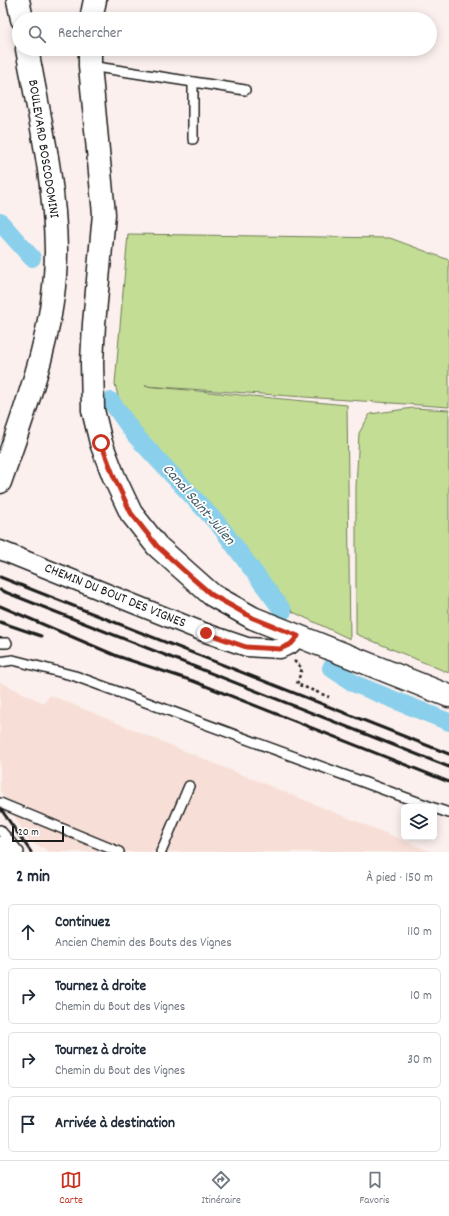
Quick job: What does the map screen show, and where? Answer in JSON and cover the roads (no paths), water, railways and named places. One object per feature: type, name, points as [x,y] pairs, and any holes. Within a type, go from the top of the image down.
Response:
[{"type":"street","points":[[18,0],[21,12]]},
{"type":"street","points":[[92,12],[95,0]]},
{"type":"street","name":"BOULEVARD BOSCODOMINI","points":[[0,482],[30,397],[46,336],[51,307],[56,251],[51,183],[28,56]]},
{"type":"street","points":[[90,58],[104,214],[94,324],[92,362],[93,410],[101,443],[114,477],[131,513],[157,546],[212,595],[253,618],[449,696]]},
{"type":"street","name":"CHEMIN DU BOUT DES VIGNES","points":[[0,550],[191,627],[246,647],[280,649],[291,644],[298,636]]},
{"type":"street","points":[[0,848],[8,852]]},
{"type":"lane","points":[[90,58],[193,82],[245,90]]},
{"type":"lane","points":[[193,82],[193,139]]},
{"type":"lane","points":[[0,662],[13,660],[75,676],[425,804]]},
{"type":"lane","points":[[162,852],[189,786]]},
{"type":"lane","points":[[0,803],[119,852]]},
{"type":"lane","points":[[437,808],[449,813]]},
{"type":"lane","points":[[0,830],[19,852]]},
{"type":"waterway","name":"Canal Saint-Julien","points":[[0,222],[32,258]]},
{"type":"waterway","name":"Canal Saint-Julien","points":[[111,401],[135,435],[219,525],[283,611]]},
{"type":"waterway","name":"Canal Saint-Julien","points":[[331,668],[355,684],[449,722]]},
{"type":"railway","points":[[0,577],[449,754]]},
{"type":"railway","points":[[0,590],[449,767]]},
{"type":"railway","points":[[0,606],[117,656],[193,681],[449,782]]},
{"type":"railway","points":[[0,622],[41,636]]},
{"type":"railway","points":[[0,808],[31,852]]}]
